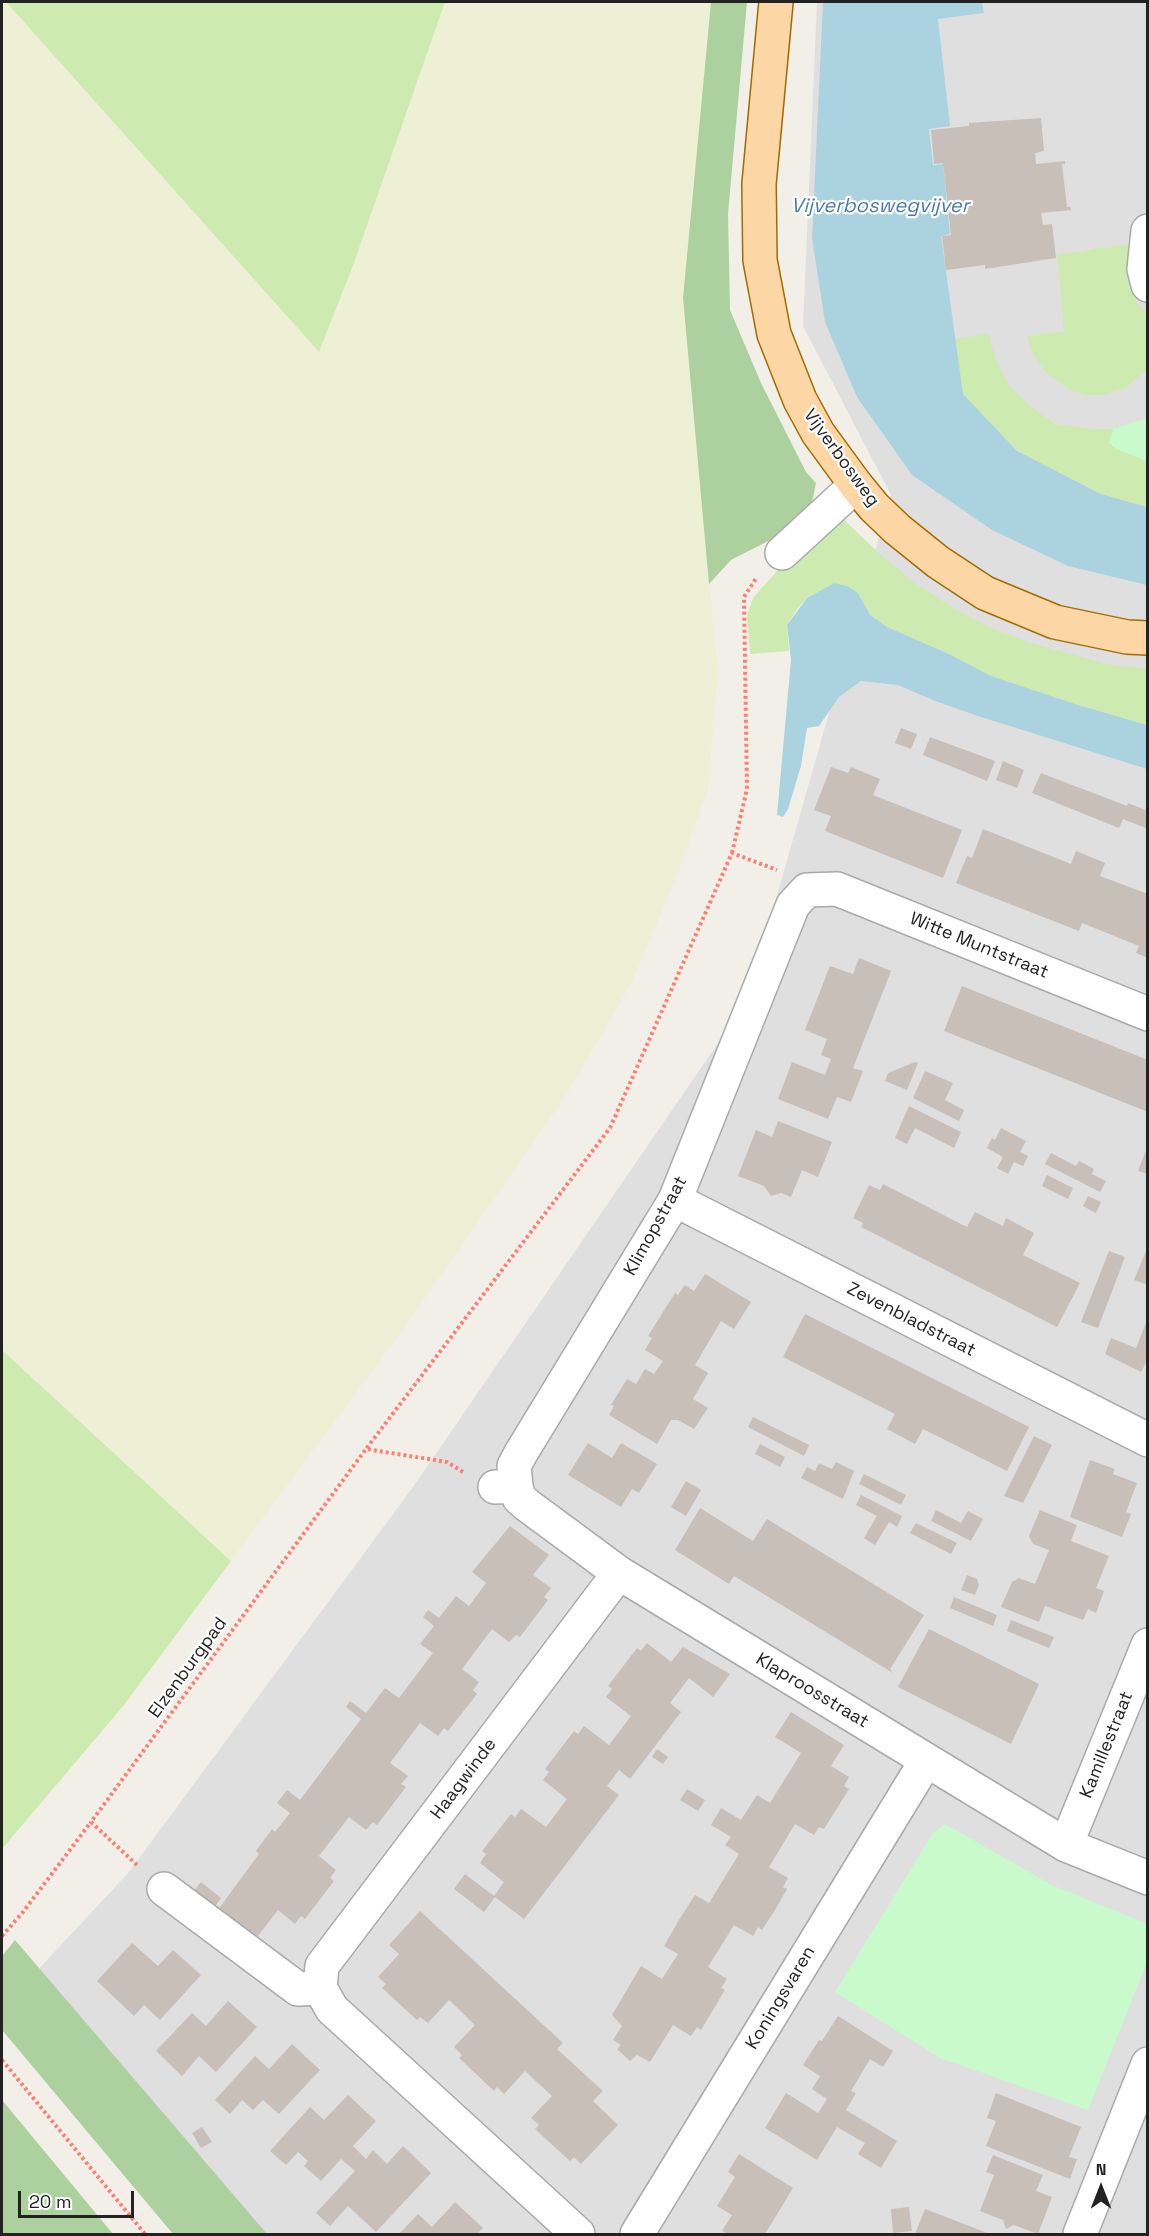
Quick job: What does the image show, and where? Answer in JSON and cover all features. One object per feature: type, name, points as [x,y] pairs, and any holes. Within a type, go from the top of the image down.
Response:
[{"type":"main road","name":"Vijverbosweg","points":[[776,2],[759,184],[760,260],[774,334],[785,367],[818,433],[874,507],[897,529],[938,562],[986,593],[1056,622],[1127,637],[1148,638]]},
{"type":"street","points":[[1148,231],[1143,269],[1148,285]]},
{"type":"street","points":[[782,553],[856,485]]},
{"type":"street","name":"Witte Muntstraat","points":[[807,890],[837,889],[1148,1014]]},
{"type":"street","name":"Klimopstraat","points":[[506,1487],[521,1453],[675,1200],[793,905],[807,890]]},
{"type":"street","name":"Zevenbladstraat","points":[[675,1200],[1148,1440]]},
{"type":"street","name":"Klaproosstraat","points":[[506,1487],[619,1574],[926,1761],[1066,1845],[1148,1878]]},
{"type":"street","name":"Haagwinde","points":[[320,1988],[322,1966],[619,1574]]},
{"type":"street","name":"Kamillestraat","points":[[1066,1845],[1148,1645]]},
{"type":"street","name":"Koningsvaren","points":[[637,2235],[926,1761]]},
{"type":"street","points":[[164,1889],[298,1989],[320,1988],[332,2010],[578,2235]]},
{"type":"street","points":[[1080,2235],[1148,2064]]},
{"type":"path","name":"Elzenburgpad","points":[[2,1936],[91,1822],[366,1449],[610,1128],[732,852],[747,789],[744,597],[757,576],[782,553]]},
{"type":"path","points":[[732,852],[789,875],[807,890]]},
{"type":"path","points":[[366,1449],[447,1462],[480,1485],[506,1487]]},
{"type":"path","points":[[91,1822],[164,1889]]},
{"type":"path","points":[[2,2060],[145,2235]]},
{"type":"shaded area","points":[[817,2],[1147,2],[1147,2234],[216,2234],[8,2002],[129,1872],[413,1487],[747,1001],[891,495],[803,326]]},
{"type":"green space","points":[[2,2],[6,2],[319,351],[354,263],[445,2],[711,2],[683,298],[718,671],[708,789],[679,871],[631,984],[565,1097],[407,1324],[231,1561],[2,1350]]},
{"type":"green space","points":[[6,2],[445,2],[354,263],[319,352]]},
{"type":"green space","points":[[711,2],[747,2],[728,214],[730,310],[761,383],[806,472],[816,483],[811,507],[780,535],[731,560],[709,584],[683,298]]},
{"type":"green space","points":[[1132,244],[1130,280],[1135,299],[1147,316],[1147,370],[1125,388],[1106,395],[1087,395],[1072,391],[1046,373],[1030,348],[1027,336],[1064,331],[1057,254]]},
{"type":"green space","points":[[989,334],[995,359],[1010,386],[1031,407],[1055,424],[1113,429],[1147,418],[1147,507],[1101,494],[1017,451],[998,433],[963,394],[955,339]]},
{"type":"green space","points":[[1147,418],[1147,461],[1116,449],[1109,443],[1113,429]]},
{"type":"green space","points":[[844,520],[912,581],[953,608],[992,628],[1031,643],[1111,665],[1147,668],[1147,725],[991,676],[951,655],[887,627],[870,615],[858,593],[834,583],[807,598],[797,609],[787,625],[789,651],[750,654],[747,616],[753,598],[777,571],[799,552],[834,523]]},
{"type":"green space","points":[[2,1350],[231,1561],[124,1705],[2,1849]]},
{"type":"green space","points":[[945,1824],[1052,1885],[1147,1924],[1147,1962],[1088,2110],[940,2058],[835,1992],[933,1833]]},
{"type":"green space","points":[[15,1940],[267,2234],[173,2234],[2,2030],[2,1956]]},
{"type":"green space","points":[[2,2100],[113,2234],[2,2234]]},
{"type":"water","name":"Vijverboswegvijver","points":[[823,2],[982,2],[984,13],[938,19],[950,126],[929,129],[933,165],[943,164],[950,234],[941,236],[963,394],[1017,451],[1101,494],[1147,507],[1147,585],[1068,566],[992,530],[912,475],[857,397],[825,322],[812,238]]},
{"type":"water","points":[[834,583],[847,586],[858,593],[870,615],[887,627],[951,655],[991,676],[1147,725],[1147,769],[978,716],[898,685],[861,681],[839,697],[819,726],[807,728],[801,766],[788,809],[783,817],[777,815],[791,660],[787,625],[807,598]]},
{"type":"building","points":[[1041,118],[1044,151],[1035,153],[1036,164],[1065,161],[1065,164],[1062,164],[1067,207],[1071,210],[1041,213],[1043,225],[1052,224],[1056,258],[985,269],[985,265],[946,270],[942,236],[951,235],[943,163],[934,164],[931,130],[969,126],[969,123]]},
{"type":"building","points":[[901,728],[917,734],[911,749],[895,743]]},
{"type":"building","points":[[930,737],[995,761],[987,781],[923,755]]},
{"type":"building","points":[[1003,761],[1024,770],[1017,788],[996,780]]},
{"type":"building","points":[[831,767],[848,773],[851,767],[880,779],[873,795],[962,830],[943,878],[825,831],[831,816],[814,810]]},
{"type":"building","points":[[1041,773],[1127,806],[1128,803],[1148,811],[1148,829],[1123,819],[1119,828],[1032,793]]},
{"type":"building","points":[[983,829],[1071,864],[1076,851],[1105,863],[1100,876],[1148,894],[1148,958],[1136,953],[1139,946],[1082,923],[1079,931],[956,883],[967,856],[972,858]]},
{"type":"building","points":[[859,958],[891,971],[853,1068],[863,1071],[851,1102],[837,1097],[828,1119],[778,1099],[792,1062],[825,1075],[831,1059],[821,1055],[827,1039],[805,1030],[830,966],[853,974]]},
{"type":"building","points":[[962,986],[1148,1060],[1148,1112],[944,1031]]},
{"type":"building","points":[[915,1062],[918,1063],[907,1090],[885,1081],[888,1073]]},
{"type":"building","points":[[925,1071],[953,1083],[945,1100],[964,1110],[959,1121],[913,1098]]},
{"type":"building","points":[[909,1106],[961,1132],[954,1148],[915,1128],[907,1144],[895,1138]]},
{"type":"building","points":[[778,1121],[832,1142],[818,1177],[802,1170],[791,1197],[781,1193],[771,1196],[764,1186],[738,1176],[756,1130],[772,1137]]},
{"type":"building","points":[[1001,1128],[1026,1141],[1020,1152],[1028,1156],[1023,1166],[1014,1162],[1008,1174],[997,1168],[1003,1157],[987,1148],[992,1138],[995,1140]]},
{"type":"building","points":[[1148,1145],[1148,1174],[1138,1171]]},
{"type":"building","points":[[1051,1153],[1076,1166],[1079,1161],[1094,1169],[1092,1174],[1106,1181],[1100,1192],[1045,1164]]},
{"type":"building","points":[[1047,1175],[1073,1188],[1068,1199],[1042,1186]]},
{"type":"building","points":[[883,1184],[967,1227],[975,1212],[1003,1226],[1006,1218],[1034,1233],[1023,1255],[1080,1283],[1057,1327],[861,1227],[863,1223],[853,1218],[869,1185],[880,1190]]},
{"type":"building","points":[[1088,1196],[1101,1202],[1096,1213],[1083,1206]]},
{"type":"building","points":[[1148,1246],[1148,1285],[1134,1280]]},
{"type":"building","points":[[1109,1251],[1125,1257],[1098,1328],[1081,1322]]},
{"type":"building","points":[[705,1274],[751,1302],[734,1329],[721,1321],[695,1365],[708,1373],[693,1399],[708,1408],[694,1429],[678,1420],[671,1420],[657,1444],[609,1415],[614,1406],[611,1405],[627,1379],[636,1384],[645,1369],[654,1374],[663,1361],[645,1350],[652,1338],[648,1336],[675,1293],[678,1295],[685,1285],[694,1291]]},
{"type":"building","points":[[805,1314],[1029,1427],[1007,1471],[923,1429],[915,1444],[887,1429],[895,1414],[783,1357]]},
{"type":"building","points":[[1148,1318],[1148,1359],[1141,1372],[1105,1354],[1111,1338],[1136,1348]]},
{"type":"building","points":[[753,1417],[809,1445],[804,1456],[748,1427]]},
{"type":"building","points":[[1034,1436],[1052,1445],[1023,1503],[1004,1496]]},
{"type":"building","points":[[588,1443],[612,1458],[621,1443],[657,1464],[639,1493],[632,1489],[621,1507],[568,1475]]},
{"type":"building","points":[[760,1444],[785,1457],[780,1467],[755,1454]]},
{"type":"building","points":[[1090,1460],[1115,1469],[1113,1474],[1137,1483],[1126,1512],[1131,1514],[1122,1537],[1070,1517]]},
{"type":"building","points":[[836,1462],[854,1471],[843,1499],[801,1478],[807,1467],[815,1471],[819,1463],[832,1469]]},
{"type":"building","points":[[864,1474],[906,1495],[901,1505],[859,1484]]},
{"type":"building","points":[[686,1481],[701,1490],[686,1516],[671,1507]]},
{"type":"building","points":[[861,1495],[902,1516],[897,1527],[889,1522],[875,1545],[864,1538],[877,1516],[856,1505]]},
{"type":"building","points":[[700,1508],[753,1541],[767,1519],[924,1615],[890,1669],[893,1673],[734,1576],[729,1584],[675,1550]]},
{"type":"building","points":[[936,1510],[961,1523],[968,1511],[983,1519],[971,1541],[931,1521]]},
{"type":"building","points":[[1040,1510],[1077,1525],[1071,1541],[1109,1556],[1096,1588],[1104,1591],[1096,1613],[1088,1609],[1083,1620],[1045,1606],[1039,1622],[1001,1607],[1012,1582],[1019,1578],[1035,1584],[1049,1550],[1033,1544],[1029,1536]]},
{"type":"building","points":[[916,1523],[957,1543],[951,1554],[910,1533]]},
{"type":"building","points":[[510,1526],[549,1555],[533,1575],[551,1588],[544,1597],[548,1600],[520,1637],[516,1635],[509,1642],[492,1629],[462,1669],[479,1682],[473,1690],[477,1694],[448,1731],[444,1728],[438,1736],[420,1723],[390,1763],[408,1776],[401,1784],[406,1787],[377,1825],[373,1822],[366,1830],[349,1817],[319,1856],[336,1870],[330,1878],[334,1881],[305,1919],[301,1916],[295,1924],[278,1910],[255,1940],[217,1911],[259,1854],[256,1851],[272,1829],[275,1832],[290,1813],[277,1803],[287,1790],[300,1800],[361,1719],[346,1707],[350,1701],[366,1713],[385,1688],[399,1698],[433,1653],[420,1644],[434,1626],[423,1617],[428,1610],[439,1618],[456,1596],[469,1606],[486,1583],[472,1572]]},
{"type":"building","points":[[967,1575],[977,1579],[979,1585],[975,1595],[961,1590]]},
{"type":"building","points":[[954,1597],[997,1615],[993,1626],[950,1608]]},
{"type":"building","points":[[1011,1620],[1054,1637],[1049,1648],[1007,1631]]},
{"type":"building","points":[[929,1629],[1039,1684],[1011,1744],[898,1687]]},
{"type":"building","points":[[647,1643],[671,1662],[683,1647],[730,1674],[713,1697],[689,1678],[670,1703],[681,1712],[630,1779],[619,1770],[607,1786],[619,1795],[524,1919],[495,1897],[484,1912],[454,1889],[465,1874],[494,1896],[504,1882],[480,1863],[486,1854],[482,1851],[511,1814],[515,1817],[521,1809],[546,1827],[567,1799],[543,1780],[549,1772],[545,1769],[574,1731],[578,1734],[584,1726],[609,1745],[631,1716],[606,1697],[612,1689],[608,1686],[637,1648],[641,1651]]},
{"type":"building","points":[[791,1712],[844,1745],[831,1766],[849,1777],[844,1786],[849,1789],[824,1829],[819,1827],[814,1835],[795,1824],[769,1867],[788,1878],[783,1887],[787,1889],[775,1910],[762,1930],[758,1927],[753,1936],[734,1925],[708,1967],[727,1979],[721,1988],[725,1990],[701,2030],[697,2027],[691,2036],[673,2025],[650,2062],[637,2055],[630,2061],[617,2049],[621,2045],[613,2040],[622,2026],[612,2015],[641,1966],[662,1979],[678,1954],[664,1946],[679,1920],[695,1895],[709,1903],[739,1854],[725,1845],[731,1837],[711,1825],[721,1808],[741,1820],[757,1795],[770,1803],[801,1753],[775,1737]]},
{"type":"building","points":[[657,1749],[668,1757],[663,1764],[652,1757]]},
{"type":"building","points":[[687,1789],[705,1800],[698,1811],[680,1800]]},
{"type":"building","points":[[201,1882],[221,1898],[213,1909],[193,1892]]},
{"type":"building","points":[[420,1911],[563,2043],[557,2049],[603,2091],[593,2101],[618,2125],[581,2164],[574,2157],[570,2161],[535,2129],[539,2125],[531,2118],[552,2096],[525,2071],[504,2094],[497,2087],[494,2091],[459,2058],[462,2055],[454,2047],[475,2025],[449,2000],[428,2023],[420,2017],[417,2020],[382,1988],[386,1984],[378,1977],[399,1954],[389,1945]]},
{"type":"building","points":[[132,1943],[158,1966],[173,1950],[201,1975],[160,2020],[144,2005],[134,2016],[97,1981]]},
{"type":"building","points":[[228,2001],[257,2027],[216,2072],[199,2056],[182,2076],[156,2051],[192,2013],[206,2026]]},
{"type":"building","points":[[838,2016],[893,2051],[883,2067],[870,2059],[851,2091],[856,2093],[846,2110],[897,2141],[881,2168],[858,2154],[865,2143],[837,2127],[817,2160],[765,2128],[786,2093],[818,2113],[827,2099],[812,2089],[820,2076],[803,2065]]},
{"type":"building","points":[[292,2044],[320,2070],[279,2114],[263,2100],[253,2110],[242,2100],[230,2114],[215,2100],[255,2056],[269,2069]]},
{"type":"building","points":[[996,2093],[1081,2127],[1069,2157],[1077,2159],[1070,2179],[986,2146],[996,2121],[987,2118]]},
{"type":"building","points":[[348,2095],[376,2121],[353,2146],[366,2159],[373,2150],[387,2164],[403,2146],[431,2173],[376,2232],[348,2206],[330,2226],[316,2213],[355,2171],[341,2159],[321,2181],[304,2166],[308,2161],[298,2152],[286,2165],[270,2151],[310,2107],[324,2120]]},
{"type":"building","points":[[202,2127],[212,2142],[201,2148],[192,2133]]},
{"type":"building","points":[[739,2154],[793,2188],[765,2234],[728,2234],[722,2231],[732,2215],[717,2206],[735,2177],[728,2172]]},
{"type":"building","points":[[993,2155],[1043,2175],[1036,2191],[1052,2197],[1038,2234],[1014,2225],[1006,2229],[1003,2220],[980,2211],[994,2175],[986,2172]]},
{"type":"building","points":[[455,2202],[483,2228],[477,2234],[399,2234],[418,2214],[432,2227]]},
{"type":"building","points":[[909,2207],[912,2231],[893,2233],[891,2209]]},
{"type":"building","points":[[925,2209],[990,2234],[915,2234]]}]
